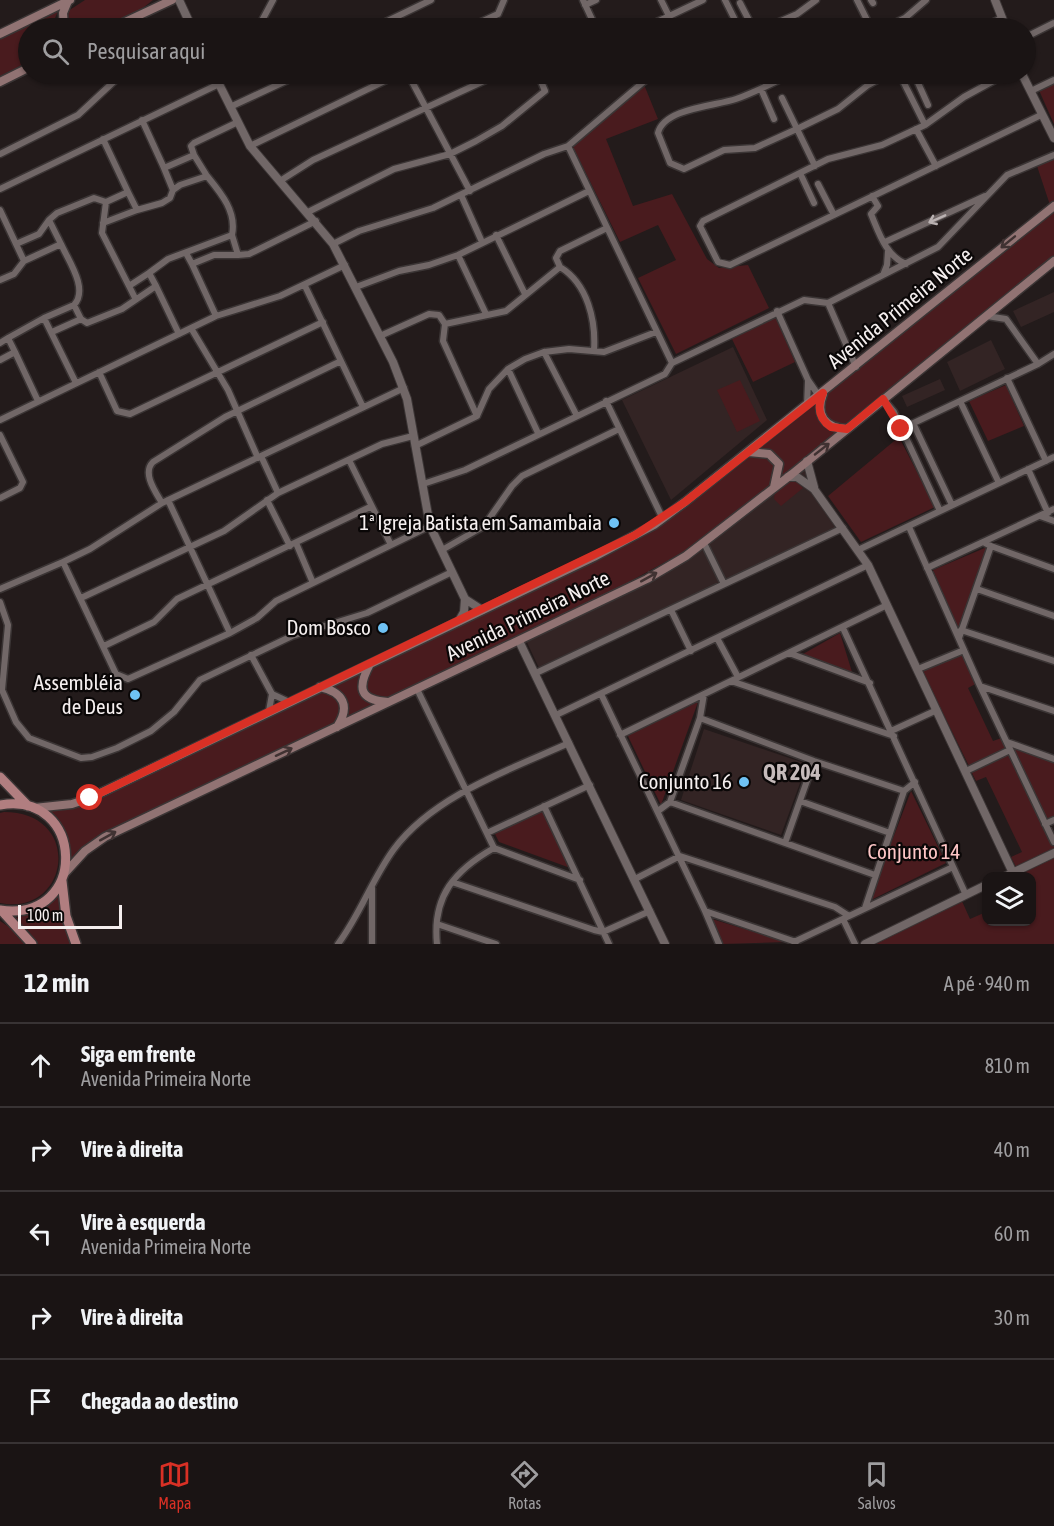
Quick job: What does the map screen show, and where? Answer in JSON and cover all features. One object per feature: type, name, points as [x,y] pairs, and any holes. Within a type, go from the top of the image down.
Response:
[{"type":"main road","points":[[133,18],[172,0]]},
{"type":"main road","points":[[63,18],[63,13],[69,1]]},
{"type":"main road","points":[[33,18],[69,1]]},
{"type":"main road","points":[[0,34],[18,25]]},
{"type":"main road","points":[[0,82],[18,73]]},
{"type":"main road","name":"Avenida Primeira Norte","points":[[31,807],[72,804],[90,798],[594,557],[663,519],[856,367],[1054,206]]},
{"type":"main road","name":"Avenida Primeira Norte","points":[[63,878],[85,851],[105,837],[647,579],[704,543],[1054,261]]},
{"type":"main road","points":[[821,394],[819,404],[822,419],[831,427],[847,429]]},
{"type":"main road","points":[[749,452],[769,454],[779,464],[774,488]]},
{"type":"main road","points":[[370,664],[362,680],[363,691],[370,699],[389,702]]},
{"type":"main road","points":[[320,687],[330,690],[344,701],[345,714],[337,727]]},
{"type":"main road","points":[[0,777],[31,807],[48,816],[58,828],[65,843],[67,858],[63,878],[66,916],[76,944]]},
{"type":"main road","points":[[0,805],[31,807]]},
{"type":"main road","points":[[0,910],[19,911],[36,906],[55,891],[63,878]]},
{"type":"main road","points":[[0,910],[32,944]]},
{"type":"street","points":[[179,0],[187,18]]},
{"type":"street","points":[[263,18],[273,0]]},
{"type":"street","points":[[398,18],[431,0]]},
{"type":"street","points":[[489,18],[498,14],[504,0]]},
{"type":"street","points":[[591,18],[584,2],[596,0]]},
{"type":"street","points":[[662,0],[669,16]]},
{"type":"street","points":[[665,18],[703,0]]},
{"type":"street","points":[[725,0],[734,18]]},
{"type":"street","points":[[788,18],[816,0]]},
{"type":"street","points":[[857,0],[867,18]]},
{"type":"street","points":[[905,18],[926,0]]},
{"type":"street","points":[[995,0],[1002,18]]},
{"type":"street","points":[[740,3],[748,18]]},
{"type":"street","points":[[1036,32],[1054,23]]},
{"type":"street","points":[[1030,91],[1054,80]]},
{"type":"street","points":[[0,154],[78,115],[111,84]]},
{"type":"street","points":[[0,189],[219,84],[250,146],[333,243],[404,388],[430,526],[465,599],[465,609],[459,621]]},
{"type":"street","points":[[230,107],[279,84]]},
{"type":"street","points":[[250,146],[378,84]]},
{"type":"street","points":[[413,84],[470,191]]},
{"type":"street","points":[[280,181],[313,160],[477,84]]},
{"type":"street","points":[[308,212],[394,169],[450,154],[502,126],[517,111],[542,95],[545,91],[542,84]]},
{"type":"street","points":[[333,243],[359,231],[407,218],[470,191],[544,154],[568,146],[638,84]]},
{"type":"street","points":[[769,84],[734,100],[705,105],[662,124],[658,138],[669,163],[684,169],[724,150],[755,148],[838,109],[870,84]]},
{"type":"street","points":[[904,84],[925,125]]},
{"type":"street","points":[[919,84],[928,105]]},
{"type":"street","points":[[988,84],[964,97],[925,125],[882,145],[838,155],[703,220],[700,226],[718,262],[730,265],[1041,115]]},
{"type":"street","points":[[1027,84],[1054,138]]},
{"type":"street","points":[[760,89],[774,119]]},
{"type":"street","points":[[783,98],[815,166]]},
{"type":"street","points":[[142,120],[173,190]]},
{"type":"street","points":[[238,122],[192,146],[194,155],[207,176],[221,192],[233,218],[232,236],[238,255]]},
{"type":"street","points":[[916,129],[936,166]]},
{"type":"street","points":[[103,139],[137,210]]},
{"type":"street","points":[[568,146],[672,363]]},
{"type":"street","points":[[423,484],[465,470],[665,374],[672,363],[777,310],[804,300],[828,303],[906,264],[938,247],[966,221],[1007,175],[1054,154]]},
{"type":"street","points":[[164,168],[194,155]]},
{"type":"street","points":[[800,173],[814,204]]},
{"type":"street","points":[[103,223],[162,203],[170,198],[173,190],[188,181],[207,176]]},
{"type":"street","points":[[818,184],[834,214]]},
{"type":"street","points":[[356,287],[399,271],[429,265],[458,255],[589,191]]},
{"type":"street","points":[[16,244],[39,234],[57,213],[94,198],[106,202],[129,192]]},
{"type":"street","points":[[885,242],[988,194]]},
{"type":"street","points":[[461,195],[482,242]]},
{"type":"street","points":[[872,196],[878,206],[871,214],[888,250],[893,257],[906,264]]},
{"type":"street","points":[[106,202],[102,233],[135,298]]},
{"type":"street","points":[[0,210],[24,261]]},
{"type":"street","points":[[957,210],[966,221]]},
{"type":"street","points":[[0,343],[79,300],[80,290],[49,220]]},
{"type":"street","points":[[192,264],[214,255],[249,254],[316,221]]},
{"type":"street","points":[[594,351],[595,327],[591,313],[579,286],[569,273],[560,267],[556,258],[560,251],[607,228]]},
{"type":"street","points":[[496,235],[525,294]]},
{"type":"street","points":[[129,286],[168,259],[232,236]]},
{"type":"street","points":[[0,280],[14,274],[24,261],[61,244]]},
{"type":"street","points":[[883,275],[887,266],[888,250]]},
{"type":"street","points":[[186,253],[216,316]]},
{"type":"street","points":[[458,255],[486,314]]},
{"type":"street","points":[[0,420],[216,316],[267,301],[305,286],[345,265]]},
{"type":"street","points":[[445,324],[506,311],[523,300],[525,294],[560,267]]},
{"type":"street","points":[[149,273],[179,334]]},
{"type":"street","points":[[74,304],[81,319],[87,323],[122,309],[135,298],[156,286]]},
{"type":"street","points":[[305,286],[363,408]]},
{"type":"street","points":[[828,303],[856,367]]},
{"type":"street","points":[[777,310],[808,380],[821,394]]},
{"type":"street","points":[[380,336],[429,314],[439,315],[445,324],[443,341],[477,416]]},
{"type":"street","points":[[987,316],[1006,319],[1038,364]]},
{"type":"street","points":[[44,318],[75,382]]},
{"type":"street","points":[[52,332],[81,319]]},
{"type":"street","points":[[99,372],[117,411],[125,414],[216,374],[323,322]]},
{"type":"street","points":[[191,328],[216,374],[228,390],[236,411],[278,493]]},
{"type":"street","points":[[415,446],[477,416],[489,389],[508,369],[543,352],[619,348],[656,332]]},
{"type":"street","points":[[8,338],[38,401]]},
{"type":"street","points":[[0,360],[15,352]]},
{"type":"street","points":[[543,352],[577,416]]},
{"type":"street","points":[[901,429],[1038,364],[1054,354]]},
{"type":"street","points":[[230,633],[165,502],[152,485],[150,465],[236,411],[341,361]]},
{"type":"street","points":[[508,369],[538,434]]},
{"type":"street","points":[[1007,378],[1046,461]]},
{"type":"street","points":[[807,405],[808,380]]},
{"type":"street","points":[[0,589],[90,549],[165,502],[404,388]]},
{"type":"street","points":[[883,399],[901,429],[940,511]]},
{"type":"street","points":[[606,401],[663,519]]},
{"type":"street","points":[[960,401],[999,483]]},
{"type":"street","points":[[913,423],[952,505]]},
{"type":"street","points":[[442,550],[484,526],[512,486],[522,476],[619,429]]},
{"type":"street","points":[[0,435],[22,482],[20,488],[0,498]]},
{"type":"street","points":[[81,598],[231,526],[278,493],[382,444],[413,436]]},
{"type":"street","points":[[858,550],[1054,457]]},
{"type":"street","points":[[349,460],[370,507],[391,545]]},
{"type":"street","points":[[807,461],[814,489]]},
{"type":"street","points":[[927,568],[988,544],[1051,511],[1028,469]]},
{"type":"street","points":[[788,477],[796,477],[814,489],[868,565],[966,771],[1008,872]]},
{"type":"street","points":[[267,500],[313,582]]},
{"type":"street","points":[[104,646],[154,622],[177,599],[370,507]]},
{"type":"street","points":[[1040,516],[1054,521]]},
{"type":"street","points":[[63,562],[116,674],[120,678],[134,679],[230,633],[257,618],[276,601],[430,526]]},
{"type":"street","points":[[909,526],[980,686],[1054,842]]},
{"type":"street","points":[[536,673],[843,528]]},
{"type":"street","points":[[704,543],[724,584]]},
{"type":"street","points":[[988,544],[1054,569]]},
{"type":"street","points":[[959,638],[977,589],[988,544]]},
{"type":"street","points":[[556,715],[868,565]]},
{"type":"street","points":[[0,602],[8,625],[1,690],[15,722],[29,738],[76,756],[92,757],[151,730],[174,712],[200,680],[307,630],[367,613],[452,572]]},
{"type":"street","points":[[977,589],[1054,616]]},
{"type":"street","points":[[465,599],[482,610]]},
{"type":"street","points":[[620,735],[887,605]]},
{"type":"street","points":[[671,610],[691,651]]},
{"type":"street","points":[[843,628],[966,895]]},
{"type":"street","points":[[961,630],[1054,661]]},
{"type":"street","points":[[717,638],[735,679],[892,734],[937,710]]},
{"type":"street","points":[[519,641],[590,784],[665,944]]},
{"type":"street","points":[[918,669],[964,650]]},
{"type":"street","points":[[789,653],[870,683]]},
{"type":"street","points":[[251,655],[272,694],[289,702]]},
{"type":"street","points":[[980,686],[1054,711]]},
{"type":"street","points":[[417,689],[494,848],[580,880]]},
{"type":"street","points":[[269,711],[272,694]]},
{"type":"street","points":[[601,694],[680,856],[719,944]]},
{"type":"street","points":[[658,811],[670,802],[700,718],[704,694]]},
{"type":"street","points":[[700,718],[814,761],[904,791]]},
{"type":"street","points":[[1006,742],[1054,759]]},
{"type":"street","points":[[338,944],[394,849],[419,822],[444,803],[569,743]]},
{"type":"street","points":[[966,771],[1010,750]]},
{"type":"street","points":[[785,843],[814,761]]},
{"type":"street","points":[[865,908],[904,791],[915,782]]},
{"type":"street","points":[[487,833],[590,784]]},
{"type":"street","points":[[800,801],[890,833]]},
{"type":"street","points":[[670,802],[875,875]]},
{"type":"street","points":[[544,806],[609,944]]},
{"type":"street","points":[[1046,824],[1054,820]]},
{"type":"street","points":[[437,944],[437,924],[441,902],[452,882],[470,862],[494,848]]},
{"type":"street","points":[[1015,872],[1054,854]]},
{"type":"street","points":[[635,879],[680,856],[835,907],[846,918],[855,944]]},
{"type":"street","points":[[705,911],[793,943],[953,867]]},
{"type":"street","points":[[452,882],[603,932],[650,911]]},
{"type":"street","points":[[372,885],[372,944]]},
{"type":"street","points":[[865,944],[982,887]]},
{"type":"street","points":[[437,924],[496,944]]},
{"type":"shaded area","points":[[1054,292],[1054,312],[1021,327],[1013,311]]},
{"type":"shaded area","points":[[991,340],[1005,369],[960,391],[947,362]]},
{"type":"shaded area","points":[[733,347],[767,420],[671,500],[622,400]]},
{"type":"shaded area","points":[[940,379],[945,390],[907,407],[902,396]]},
{"type":"shaded area","points":[[802,464],[843,524],[539,668],[524,636],[615,592],[707,540]]},
{"type":"shaded area","name":"Conjunto 16","points":[[704,729],[807,764],[781,835],[681,800]]},
{"type":"green space","points":[[85,0],[153,0],[139,11],[124,18],[66,18],[65,13]]},
{"type":"green space","points":[[59,9],[55,18],[40,18]]},
{"type":"green space","points":[[18,28],[18,67],[0,76],[0,37]]},
{"type":"green space","points":[[1054,81],[1054,124],[1038,88]]},
{"type":"green space","points":[[641,84],[644,84],[658,119],[606,139],[633,206],[672,194],[707,259],[719,268],[748,265],[769,308],[676,354],[638,278],[676,260],[658,225],[620,242],[573,147]]},
{"type":"green space","points":[[1054,157],[1054,201],[1050,205],[1037,166]]},
{"type":"green space","points":[[1054,204],[1054,257],[707,539],[609,593],[104,834],[72,863],[68,841],[62,828],[47,811],[91,801],[638,538]]},
{"type":"green space","points":[[775,316],[795,362],[753,382],[731,337]]},
{"type":"green space","points":[[740,380],[760,421],[737,432],[717,390]]},
{"type":"green space","points":[[1006,385],[1024,426],[988,441],[969,401]]},
{"type":"green space","points":[[899,437],[935,507],[861,542],[828,496]]},
{"type":"green space","points":[[796,481],[803,488],[781,506],[774,499],[775,492],[789,482]]},
{"type":"green space","points":[[987,547],[959,630],[933,570]]},
{"type":"green space","points":[[840,633],[852,672],[803,654]]},
{"type":"green space","points":[[967,650],[981,681],[968,688],[993,741],[1007,736],[1011,745],[969,766],[921,669]]},
{"type":"green space","points":[[698,702],[661,805],[627,734]]},
{"type":"green space","points":[[1012,746],[1054,757],[1054,816],[1047,819],[1022,767],[1054,838],[1054,849],[1016,867],[1011,857],[1022,852],[986,777],[976,781],[969,767]]},
{"type":"green space","name":"Conjunto 14","points":[[911,791],[946,863],[869,901]]},
{"type":"green space","points":[[544,808],[573,869],[499,842],[493,830]]},
{"type":"green space","points":[[0,813],[30,816],[47,828],[56,844],[58,863],[53,880],[41,895],[24,903],[0,903]]},
{"type":"green space","points":[[1054,855],[1054,944],[871,944],[961,899],[970,919],[982,914],[982,926],[1036,926],[1036,872],[1018,872]]},
{"type":"green space","points":[[59,894],[63,923],[72,944],[38,944],[27,929],[14,918],[39,910],[50,904]]},
{"type":"green space","points":[[712,919],[787,942],[722,944]]},
{"type":"green space","points":[[0,921],[20,934],[26,944],[0,944]]},
{"type":"place","name":"1ª Igreja Batista em Samambaia","points":[[614,523]]},
{"type":"place","name":"Dom Bosco","points":[[383,628]]},
{"type":"place","name":"Assembléia de Deus","points":[[135,695]]},
{"type":"place","name":"Conjunto 16","points":[[744,782]]},
{"type":"district","name":"QR 204","points":[[792,772]]},
{"type":"route","points":[[90,798],[594,557],[654,525],[823,393],[819,404],[820,414],[826,424],[831,427],[847,429],[883,399],[894,412],[901,429]]}]
